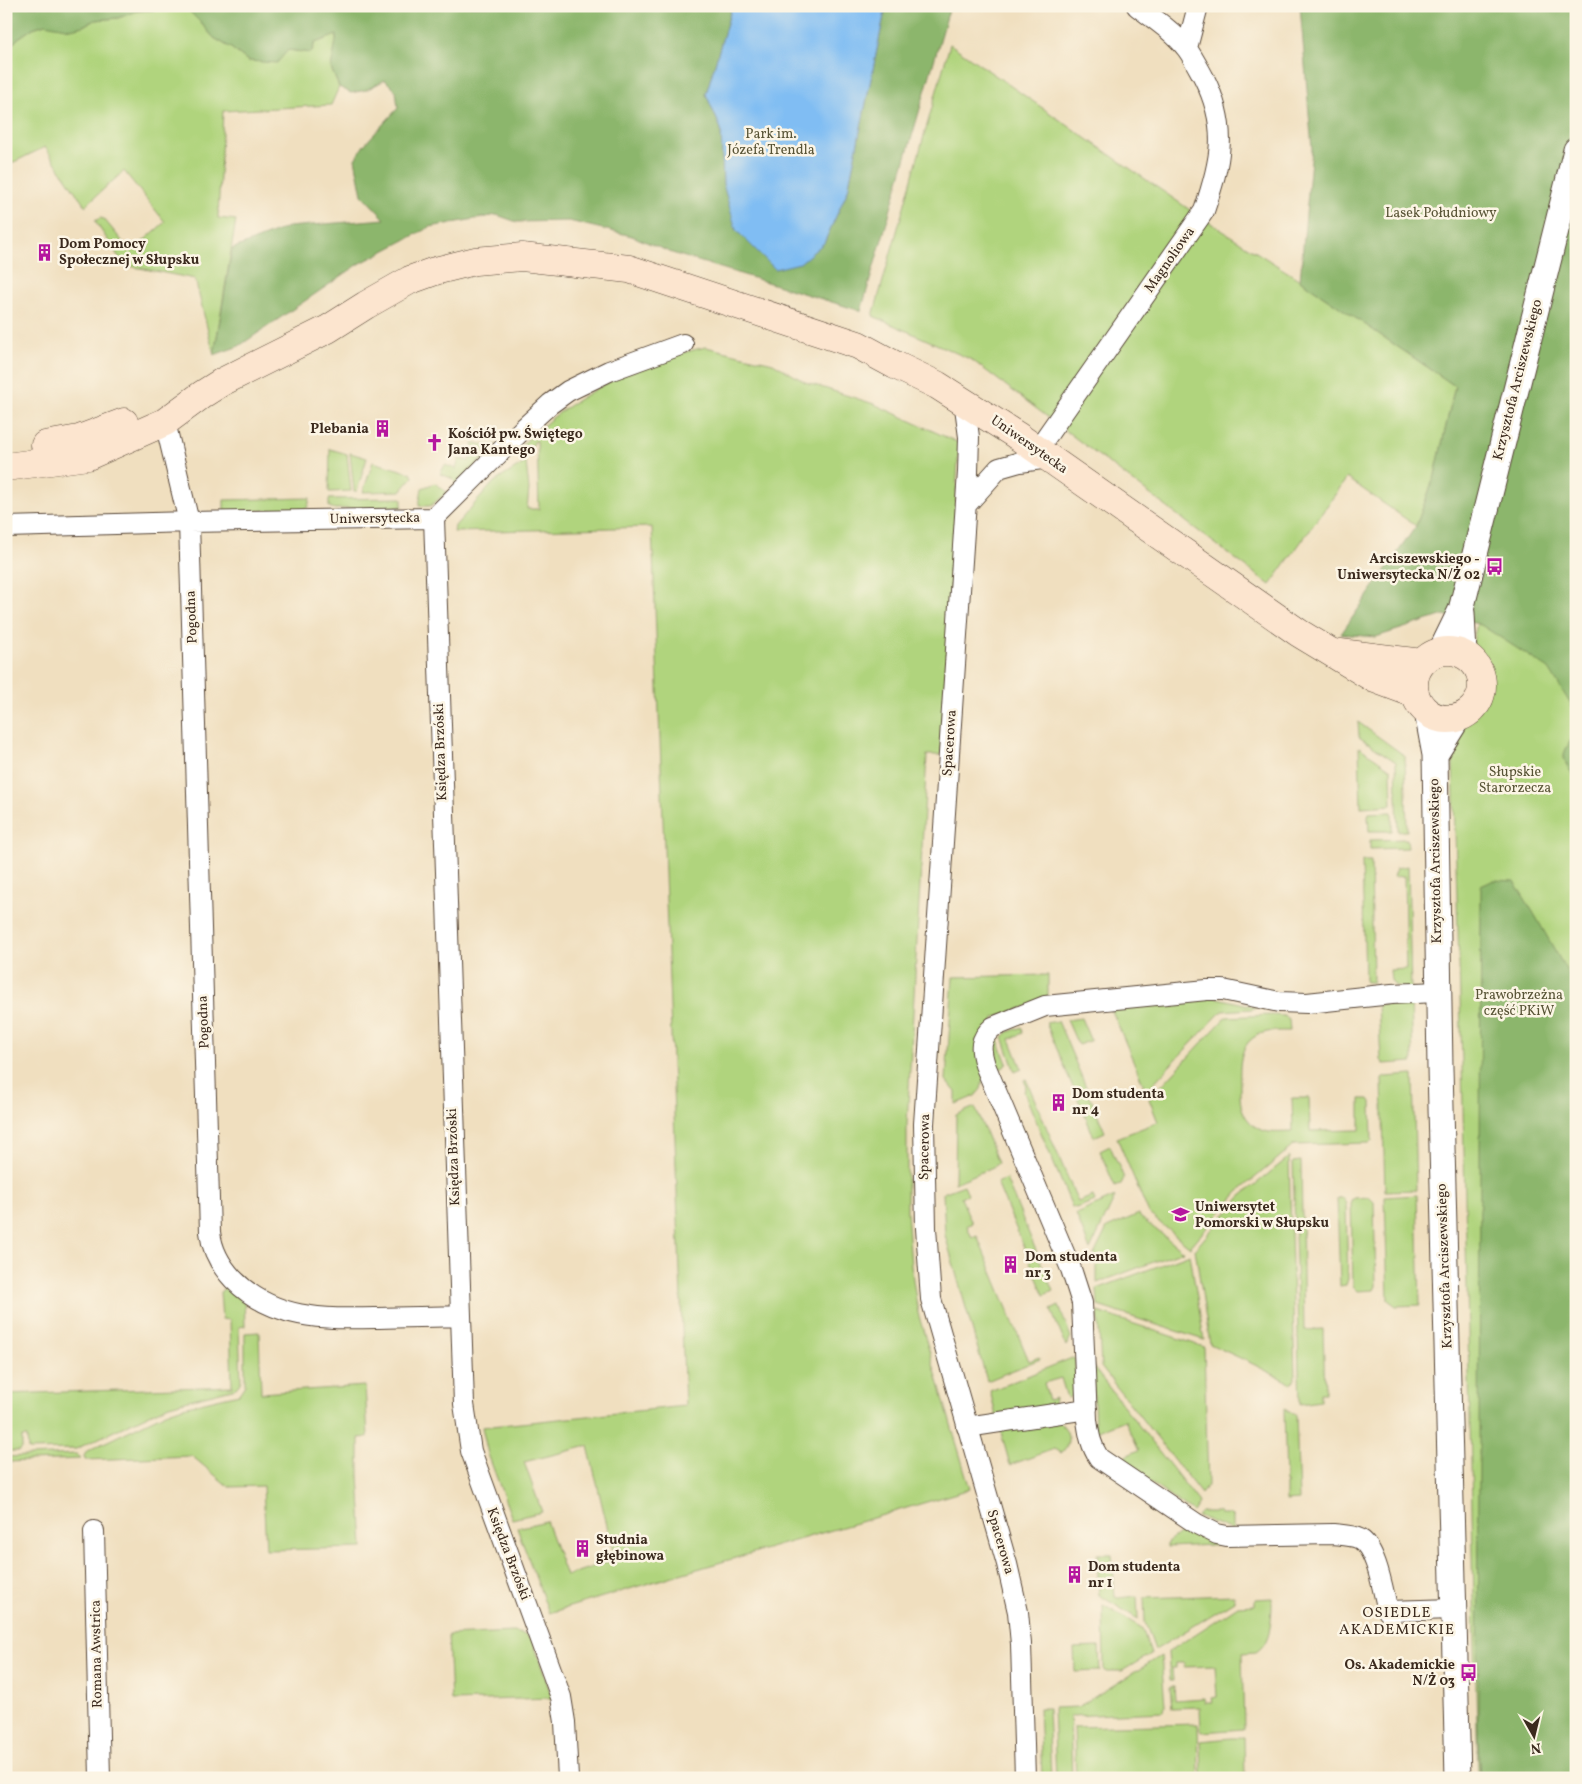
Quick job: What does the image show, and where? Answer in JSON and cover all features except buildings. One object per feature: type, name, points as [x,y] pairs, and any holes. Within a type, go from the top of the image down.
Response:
[{"type":"main road","name":"Uniwersytecka","points":[[203,394],[222,382],[328,329],[410,280],[435,271],[475,261],[522,257],[628,269],[858,345],[937,385],[964,400],[1043,454],[1299,633],[1374,679],[1421,703]]},
{"type":"main road","points":[[6,467],[88,456],[165,422],[203,394]]},
{"type":"main road","points":[[6,450],[79,439],[203,394]]},
{"type":"main road","name":"Uniwersytecka","points":[[1331,652],[1442,656]]},
{"type":"main road","points":[[1442,656],[1473,660],[1480,670],[1483,682],[1482,694],[1477,704],[1469,713],[1458,718],[1442,718],[1421,703],[1414,683],[1416,672],[1442,656]]},
{"type":"street","name":"Magnoliowa","points":[[1043,454],[1204,211],[1215,174],[1221,136],[1218,113],[1211,93],[1186,48],[1137,6]]},
{"type":"street","points":[[1186,48],[1198,6]]},
{"type":"street","name":"Krzysztofa Arciszewskiego","points":[[1442,656],[1461,610],[1576,150]]},
{"type":"street","name":"Uniwersytecka","points":[[6,527],[434,518],[526,426],[550,404],[568,391],[609,371],[683,344]]},
{"type":"street","name":"Spacerowa","points":[[964,400],[969,437],[966,505],[924,1141],[926,1228],[931,1299],[1007,1564],[1018,1612],[1021,1644],[1025,1778]]},
{"type":"street","name":"Pogodna","points":[[165,422],[190,522],[210,1232],[212,1245],[222,1266],[240,1286],[278,1309],[304,1316],[334,1319],[460,1316]]},
{"type":"street","points":[[966,505],[999,468],[1043,454]]},
{"type":"street","name":"Księdza Brzóski","points":[[434,518],[464,1404],[471,1451],[561,1697],[565,1722],[568,1778]]},
{"type":"street","name":"Krzysztofa Arciszewskiego","points":[[1421,703],[1435,754],[1438,992],[1458,1778]]},
{"type":"street","points":[[1435,754],[1458,718]]},
{"type":"street","points":[[1438,992],[1392,994],[1307,1003],[1279,1002],[1222,990],[1143,995],[1045,1006],[993,1027],[986,1033],[982,1040],[981,1048],[985,1065],[1071,1269],[1082,1303],[1090,1438],[1093,1449],[1100,1458],[1207,1530],[1227,1536],[1333,1534],[1358,1538],[1366,1543],[1371,1550],[1388,1611],[1454,1609]]},
{"type":"street","points":[[967,1427],[1087,1409]]},
{"type":"street","name":"Romana Awstrica","points":[[94,1531],[100,1778]]},
{"type":"green space","points":[[6,6],[166,6],[153,10],[137,11],[118,18],[95,20],[71,29],[45,24],[33,28],[17,39],[6,53]]},
{"type":"green space","points":[[166,6],[184,6],[214,38],[248,61],[288,50],[311,53],[315,43],[335,35],[338,38],[331,68],[339,87],[331,105],[223,111],[218,218],[236,220],[214,355],[195,279],[124,265],[95,221],[100,218],[104,219],[131,252],[165,222],[124,171],[85,206],[45,147],[12,163],[6,163],[6,53],[17,39],[33,28],[45,24],[83,26],[95,20],[118,18],[137,11],[153,10]]},
{"type":"green space","points":[[184,6],[735,6],[731,10],[706,94],[721,129],[723,184],[824,243],[848,190],[886,6],[950,6],[861,311],[672,253],[632,236],[569,221],[517,222],[497,215],[430,227],[359,264],[239,346],[214,355],[232,249],[288,227],[385,219],[362,195],[355,159],[364,145],[398,108],[396,91],[385,80],[366,90],[351,93],[339,87],[331,68],[337,35],[315,43],[311,53],[288,50],[277,63],[248,61],[214,38]]},
{"type":"green space","name":"Lasek Południowy","points":[[1300,6],[1576,6],[1576,583],[1574,609],[1576,616],[1576,713],[1549,669],[1481,625],[1444,615],[1376,637],[1341,634],[1416,526],[1435,475],[1455,386],[1300,280],[1312,149]]},
{"type":"green space","points":[[950,44],[1190,210],[1300,280],[1455,386],[1435,475],[1416,526],[1347,478],[1270,585],[972,360],[873,316]]},
{"type":"green space","name":"Prawobrzeżna część PKiW","points":[[1576,224],[1576,1778],[1478,1778],[1462,1063],[1453,764],[1474,636]]},
{"type":"green space","points":[[706,347],[773,363],[805,382],[874,404],[959,443],[941,755],[927,755],[907,1124],[907,1211],[911,1266],[918,1313],[970,1489],[549,1613],[517,1528],[546,1521],[566,1576],[615,1559],[588,1446],[524,1462],[542,1512],[512,1519],[488,1454],[482,1427],[685,1406],[652,527],[454,532],[455,526],[494,482],[526,462],[529,489],[527,509],[539,509],[537,441],[535,441],[527,455],[518,457],[514,453],[562,411],[621,376],[663,359]]},
{"type":"green space","points":[[473,444],[497,445],[457,484],[451,478],[440,474],[445,465],[456,469],[459,459],[469,461],[473,451]]},
{"type":"green space","points":[[330,449],[347,454],[351,491],[329,492]]},
{"type":"green space","points":[[350,453],[367,458],[357,491],[354,491]]},
{"type":"green space","points":[[373,462],[411,473],[413,477],[401,491],[363,492]]},
{"type":"green space","points":[[435,483],[447,493],[430,506],[419,506],[422,488]]},
{"type":"green space","points":[[310,498],[308,507],[303,510],[224,511],[224,500]]},
{"type":"green space","points":[[402,498],[402,507],[335,509],[329,507],[329,499]]},
{"type":"green space","points":[[1358,722],[1405,756],[1407,831],[1398,831],[1396,762],[1359,737]]},
{"type":"green space","points":[[1576,732],[1576,779],[1567,765],[1564,756]]},
{"type":"green space","points":[[1359,747],[1391,769],[1392,805],[1361,807]]},
{"type":"green space","points":[[1392,812],[1392,831],[1369,831],[1369,813]]},
{"type":"green space","points":[[1407,839],[1408,848],[1370,849],[1370,840]]},
{"type":"green space","points":[[1362,861],[1371,861],[1373,982],[1366,982],[1365,980]]},
{"type":"green space","points":[[1408,866],[1411,990],[1394,985],[1391,980],[1390,970],[1406,969],[1404,876],[1393,877],[1396,868]]},
{"type":"green space","name":"Prawobrzeżna część PKiW","points":[[1494,880],[1514,881],[1576,987],[1576,1778],[1480,1778],[1478,1739],[1481,886]]},
{"type":"green space","points":[[1048,975],[1048,999],[994,1018],[981,1089],[975,1096],[956,1104],[956,1092],[946,1080],[953,977]]},
{"type":"green space","points":[[1209,996],[1257,1007],[1222,1011],[1146,1091],[1110,1006]]},
{"type":"green space","points":[[1411,998],[1413,1062],[1384,1064],[1381,1060],[1378,1005]]},
{"type":"green space","points":[[1284,1016],[1289,1019],[1290,1031],[1273,1031],[1260,1034],[1245,1046],[1240,1067],[1240,1094],[1244,1114],[1254,1126],[1263,1131],[1293,1132],[1292,1098],[1309,1098],[1310,1131],[1360,1130],[1360,1099],[1369,1099],[1371,1102],[1372,1141],[1369,1143],[1294,1145],[1238,1192],[1190,1247],[1149,1214],[1117,1138],[1158,1122],[1149,1099],[1226,1017]]},
{"type":"green space","points":[[1081,1018],[1090,1041],[1078,1045],[1067,1020]]},
{"type":"green space","points":[[1058,1021],[1105,1132],[1094,1137],[1046,1023]]},
{"type":"green space","points":[[1022,1027],[1023,1033],[1010,1039],[1022,1069],[1015,1072],[1003,1037],[1008,1032]]},
{"type":"green space","points":[[996,1035],[1007,1063],[996,1071],[988,1049]]},
{"type":"green space","points":[[1413,1075],[1416,1190],[1385,1191],[1382,1079],[1385,1077]]},
{"type":"green space","points":[[1026,1079],[1078,1202],[1093,1196],[1095,1201],[1076,1208],[1072,1207],[1024,1092],[1026,1085],[1024,1080]]},
{"type":"green space","points":[[975,1107],[998,1163],[993,1167],[955,1183],[956,1115]]},
{"type":"green space","points":[[1110,1146],[1124,1178],[1121,1184],[1115,1187],[1100,1151]]},
{"type":"green space","points":[[1289,1157],[1295,1379],[1292,1384],[1210,1344],[1195,1249],[1240,1197]]},
{"type":"green space","points":[[1301,1161],[1304,1330],[1323,1329],[1325,1393],[1320,1393],[1320,1401],[1300,1404],[1293,1162]]},
{"type":"green space","points":[[1006,1179],[1053,1291],[1044,1295],[997,1183]]},
{"type":"green space","points":[[964,1185],[968,1194],[961,1198],[972,1223],[967,1226],[972,1238],[977,1236],[1029,1361],[1039,1357],[1040,1359],[987,1381],[945,1235],[943,1193]]},
{"type":"green space","points":[[1417,1195],[1420,1305],[1396,1306],[1388,1300],[1385,1197]]},
{"type":"green space","points":[[1115,1197],[1090,1250],[1076,1214]]},
{"type":"green space","points":[[1369,1197],[1374,1202],[1376,1286],[1374,1290],[1358,1291],[1353,1286],[1351,1200]]},
{"type":"green space","points":[[1337,1198],[1343,1198],[1346,1204],[1348,1279],[1346,1285],[1340,1286]]},
{"type":"green space","points":[[1139,1214],[1140,1217],[1183,1251],[1097,1283],[1097,1265],[1093,1257],[1107,1228]]},
{"type":"green space","points":[[1190,1254],[1204,1340],[1098,1306],[1097,1289]]},
{"type":"green space","points":[[229,1285],[244,1297],[245,1326],[239,1327],[241,1382],[236,1388],[169,1405],[76,1449],[28,1450],[27,1437],[22,1437],[22,1448],[20,1451],[6,1451],[6,1394],[232,1386],[230,1320],[222,1319],[220,1292]]},
{"type":"green space","points":[[1059,1306],[1071,1337],[1066,1346],[1051,1310]]},
{"type":"green space","points":[[1098,1312],[1204,1347],[1208,1485],[1201,1494],[1101,1367]]},
{"type":"green space","points":[[259,1332],[261,1393],[365,1386],[368,1437],[359,1438],[363,1548],[266,1550],[263,1486],[229,1487],[192,1456],[85,1460],[84,1456],[87,1451],[166,1413],[183,1407],[239,1394],[245,1385],[245,1333]]},
{"type":"green space","points":[[1072,1358],[1075,1359],[1076,1389],[1069,1398],[1067,1398],[1061,1378],[1044,1383],[1049,1400],[1055,1398],[1054,1405],[996,1415],[990,1391]]},
{"type":"green space","points":[[1093,1367],[1198,1501],[1199,1503],[1193,1512],[1117,1460],[1139,1450],[1125,1420],[1095,1432]]},
{"type":"green space","points":[[1284,1409],[1296,1415],[1299,1500],[1286,1501],[1286,1484],[1288,1483],[1286,1482]]},
{"type":"green space","points":[[1057,1421],[1065,1428],[1068,1436],[1067,1445],[1061,1453],[1054,1449],[1010,1465],[1000,1429]]},
{"type":"green space","points":[[77,1454],[80,1459],[6,1462],[6,1457]]},
{"type":"green space","points":[[1201,1512],[1218,1512],[1222,1515],[1231,1515],[1233,1517],[1233,1529],[1197,1516]]},
{"type":"green space","points":[[1188,1528],[1218,1543],[1214,1545],[1167,1547],[1167,1543]]},
{"type":"green space","points":[[1097,1554],[1112,1554],[1115,1597],[1137,1596],[1138,1619],[1099,1595]]},
{"type":"green space","points":[[1234,1595],[1234,1601],[1155,1650],[1145,1622],[1144,1598]]},
{"type":"green space","points":[[1272,1598],[1270,1628],[1265,1642],[1256,1652],[1242,1653],[1244,1729],[1201,1732],[1200,1707],[1172,1708],[1170,1687],[1174,1687],[1175,1700],[1204,1698],[1205,1702],[1213,1702],[1212,1698],[1217,1697],[1215,1666],[1184,1667],[1184,1663],[1176,1663],[1176,1668],[1172,1668],[1173,1681],[1170,1681],[1168,1652],[1238,1606],[1255,1605],[1255,1599]]},
{"type":"green space","points":[[1103,1605],[1142,1628],[1151,1654],[1122,1671],[1104,1671]]},
{"type":"green space","points":[[514,1632],[526,1635],[533,1641],[552,1698],[451,1701],[448,1635]]},
{"type":"green space","points":[[1099,1647],[1100,1671],[1075,1672],[1074,1648]]},
{"type":"green space","points":[[1161,1656],[1164,1712],[1070,1716],[1072,1778],[1056,1778],[1053,1708],[1078,1707]]},
{"type":"green space","points":[[1039,1708],[1048,1708],[1051,1778],[1042,1778]]},
{"type":"green space","points":[[1198,1724],[1199,1778],[1076,1778],[1074,1727]]},
{"type":"green space","points":[[1244,1738],[1245,1778],[1202,1778],[1201,1741]]},
{"type":"water","points":[[735,6],[886,6],[848,190],[824,243],[800,263],[775,269],[736,230],[723,184],[721,129],[706,94],[731,10]]},
{"type":"place","name":"Dom Pomocy Społecznej w Słupsku","points":[[45,252]]},
{"type":"place","name":"Plebania","points":[[383,429]]},
{"type":"place","name":"Kościół pw. Świętego Jana Kantego","points":[[434,442]]},
{"type":"place","name":"Arciszewskiego - Uniwersytecka N/Ż 02","points":[[1494,567]]},
{"type":"place","name":"Dom studenta nr 4","points":[[1058,1102]]},
{"type":"place","name":"Uniwersytet Pomorski w Słupsku","points":[[1181,1215]]},
{"type":"place","name":"Dom studenta nr 3","points":[[1011,1265]]},
{"type":"place","name":"Studnia głębinowa","points":[[582,1548]]},
{"type":"place","name":"Dom studenta nr 1","points":[[1074,1575]]},
{"type":"place","name":"Os. Akademickie N/Ż 03","points":[[1469,1673]]},
{"type":"district","name":"OSIEDLE AKADEMICKIE","points":[[1397,1622]]},
{"type":"park label","name":"Park im. Józefa Trendla","points":[[771,142]]},
{"type":"park label","name":"Słupskie Starorzecza","points":[[1515,780]]}]
